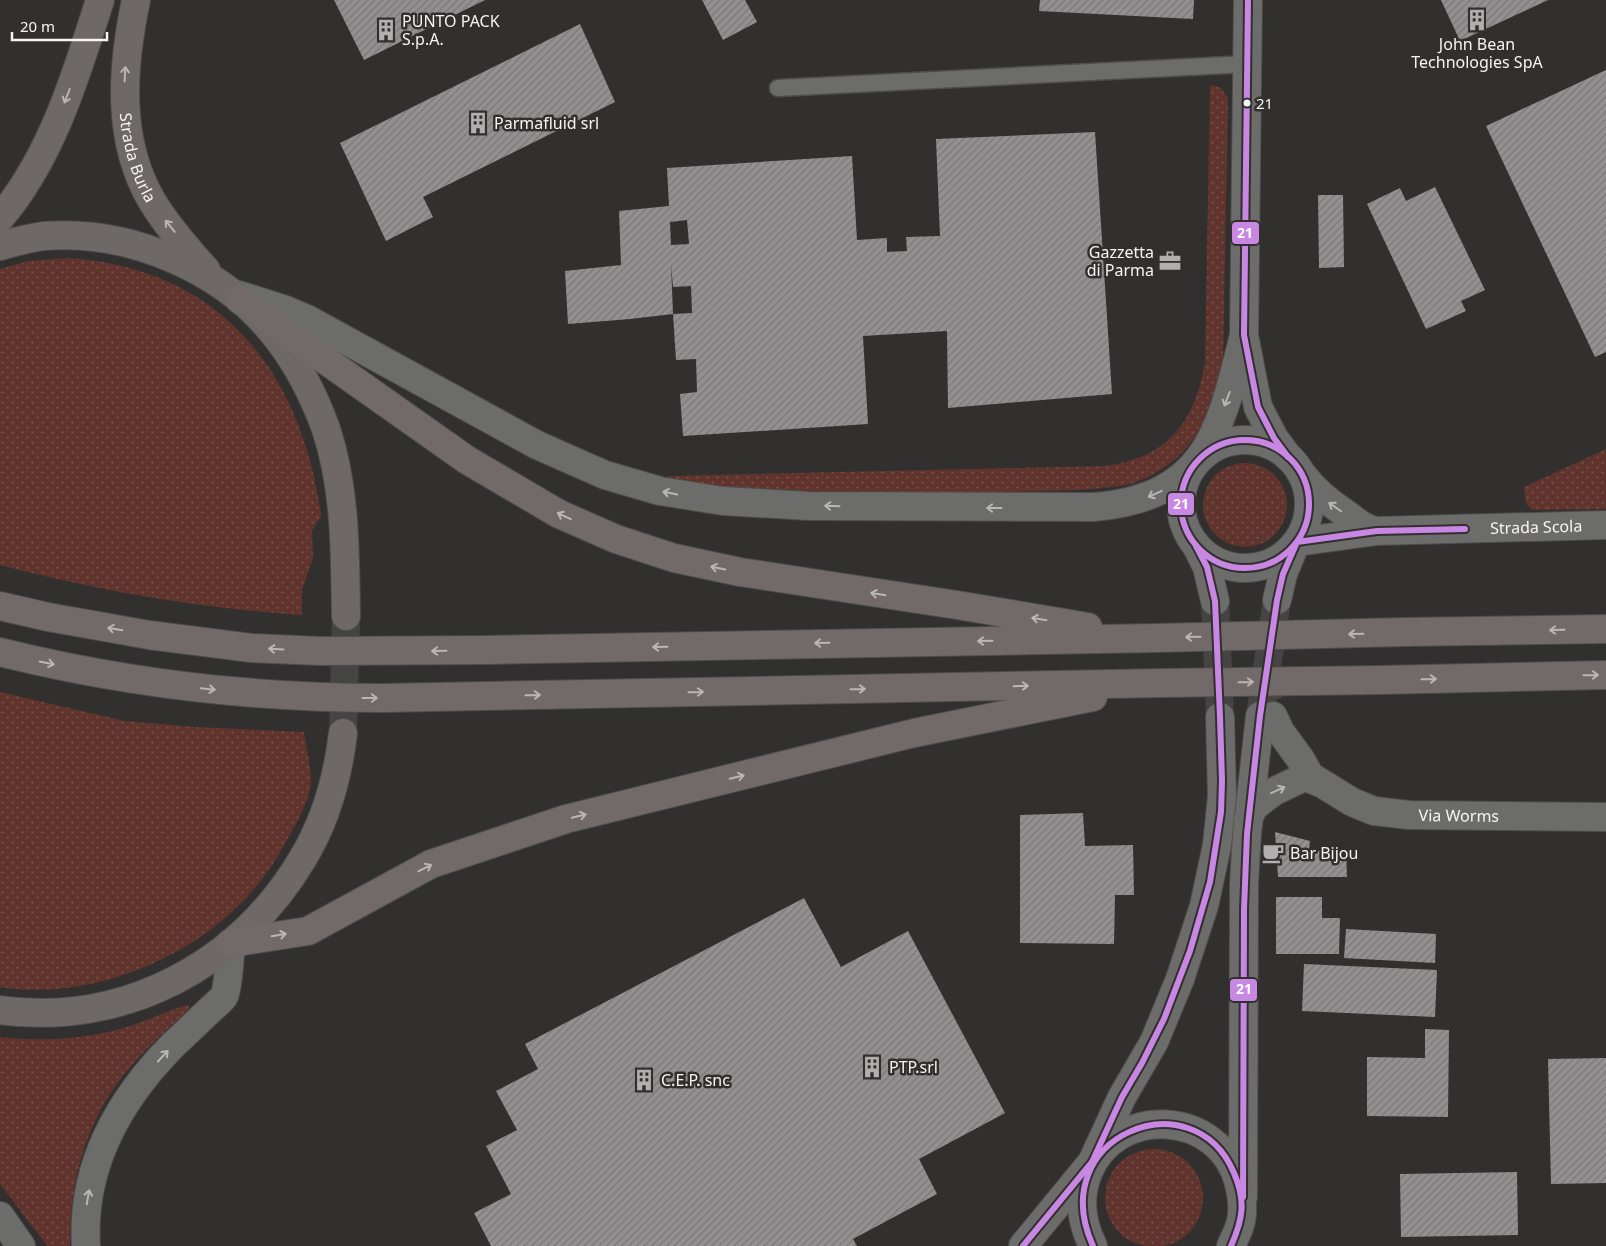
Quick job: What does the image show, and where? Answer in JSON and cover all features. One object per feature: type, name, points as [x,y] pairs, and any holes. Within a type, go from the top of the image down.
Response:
[{"type":"highway","points":[[232,294],[468,460],[559,514],[616,539],[674,558],[740,572],[1156,638]]},
{"type":"highway","points":[[0,606],[48,617],[149,635],[251,648],[311,651],[488,650],[1606,629]]},
{"type":"highway","points":[[0,652],[76,669],[168,684],[220,690],[322,697],[602,694],[1606,675]]},
{"type":"highway","points":[[231,943],[308,931],[431,864],[566,820],[914,733],[1162,683]]},
{"type":"main road","points":[[0,218],[24,187],[50,137],[74,77],[100,0]]},
{"type":"main road","name":"Strada Burla","points":[[136,0],[128,42],[124,94],[129,140],[136,165],[146,189],[161,215],[201,265],[232,294]]},
{"type":"main road","points":[[1248,0],[1244,335],[1258,407],[1267,428],[1295,465],[1308,492],[1309,503],[1306,523],[1283,574],[1277,600]]},
{"type":"main road","points":[[0,246],[44,236],[71,236],[108,240],[151,250],[176,259],[199,271],[252,310],[278,338],[296,365],[312,394],[326,430],[335,462],[344,522],[346,616]]},
{"type":"main road","points":[[232,294],[286,310],[307,319],[537,445],[605,474],[639,486],[678,495],[723,501],[808,506],[1094,507],[1123,504],[1151,496],[1176,483],[1201,457],[1215,448],[1230,442],[1240,440],[1262,442],[1280,451],[1295,465]]},
{"type":"main road","points":[[1215,601],[1207,567],[1186,528],[1181,506],[1184,485],[1211,439],[1222,413],[1244,335]]},
{"type":"main road","name":"Strada Scola","points":[[1295,465],[1313,488],[1333,506],[1362,526],[1377,531]]},
{"type":"main road","name":"Strada Scola","points":[[1297,542],[1377,531],[1606,526]]},
{"type":"main road","points":[[1196,546],[1213,560],[1233,568],[1254,568],[1274,562],[1291,550],[1297,542]]},
{"type":"main road","points":[[1237,1239],[1242,1197],[1244,909],[1248,820],[1266,716],[1302,760],[1306,772],[1318,782]]},
{"type":"main road","points":[[1093,1246],[1085,1231],[1081,1208],[1083,1184],[1122,1097],[1164,1019],[1200,921],[1214,862],[1221,812],[1220,717]]},
{"type":"main road","points":[[0,1010],[38,1014],[62,1013],[116,1004],[166,985],[196,969],[231,943],[274,902],[304,857],[328,804],[336,774],[343,733]]},
{"type":"main road","points":[[1248,820],[1253,808],[1273,792],[1306,777],[1318,782]]},
{"type":"main road","name":"Via Worms","points":[[1318,782],[1363,808],[1384,813],[1426,816],[1606,817]]},
{"type":"main road","points":[[86,1246],[87,1204],[97,1160],[106,1138],[116,1118],[143,1077],[225,995],[231,943]]},
{"type":"main road","points":[[1023,1246],[1109,1143],[1130,1130],[1155,1124],[1180,1125],[1204,1135],[1223,1151],[1237,1173],[1242,1197]]},
{"type":"main road","points":[[0,1216],[21,1246]]},
{"type":"lane","points":[[778,88],[1248,64]]},
{"type":"shaded area","points":[[1210,85],[1221,88],[1228,99],[1223,360],[1215,391],[1204,421],[1187,448],[1162,469],[1142,480],[1126,485],[1035,491],[826,493],[752,490],[669,478],[668,476],[1104,466],[1126,462],[1145,455],[1161,446],[1185,420],[1194,403],[1205,363]]},
{"type":"shaded area","points":[[70,258],[123,266],[170,283],[211,306],[245,337],[273,374],[295,416],[311,464],[321,516],[312,531],[313,558],[302,590],[302,615],[226,608],[150,597],[74,583],[0,565],[0,269],[28,261]]},
{"type":"shaded area","points":[[1606,449],[1606,509],[1533,510],[1526,504],[1524,487]]},
{"type":"shaded area","points":[[1245,463],[1261,466],[1275,475],[1284,489],[1287,505],[1284,521],[1275,535],[1261,544],[1245,547],[1229,544],[1215,535],[1206,521],[1203,505],[1206,489],[1215,475],[1229,466]]},
{"type":"shaded area","points":[[0,692],[125,721],[195,727],[304,732],[311,779],[307,799],[298,821],[280,853],[255,888],[225,918],[191,943],[140,969],[84,985],[28,990],[0,987]]},
{"type":"shaded area","points":[[189,1005],[188,1010],[151,1044],[131,1066],[115,1086],[102,1107],[92,1128],[77,1173],[73,1197],[70,1246],[47,1246],[0,1184],[0,1037],[50,1039],[84,1036],[117,1030]]},
{"type":"shaded area","points":[[1154,1149],[1173,1153],[1189,1163],[1199,1179],[1203,1198],[1199,1217],[1189,1233],[1173,1243],[1154,1247],[1135,1243],[1119,1233],[1109,1217],[1105,1198],[1109,1179],[1119,1163],[1135,1153]]},
{"type":"building","name":"PUNTO PACK S.p.A.","points":[[334,0],[485,0],[364,60]]},
{"type":"building","points":[[702,0],[745,0],[757,22],[723,40]]},
{"type":"building","points":[[1040,0],[1194,0],[1193,19],[1039,11]]},
{"type":"building","name":"John Bean Technologies SpA","points":[[1441,0],[1548,0],[1460,41]]},
{"type":"building","name":"Parmafluid srl","points":[[580,24],[615,102],[423,197],[433,217],[386,241],[340,143]]},
{"type":"building","points":[[1606,70],[1606,352],[1595,357],[1486,126]]},
{"type":"building","points":[[1095,132],[1112,394],[948,408],[947,331],[863,336],[868,424],[683,436],[680,394],[697,392],[696,359],[676,360],[673,314],[568,324],[565,271],[621,265],[619,211],[669,206],[667,168],[852,156],[857,240],[887,238],[887,252],[907,251],[906,237],[940,236],[936,139]],"holes":[[[687,220],[689,244],[671,245],[670,222]],[[671,264],[673,287],[691,286],[692,313],[673,314]]]},
{"type":"building","points":[[1435,187],[1485,290],[1461,301],[1466,311],[1426,329],[1367,204],[1400,188],[1406,201]]},
{"type":"building","points":[[1318,195],[1343,195],[1344,267],[1319,268]]},
{"type":"building","points":[[1083,813],[1085,846],[1133,845],[1134,895],[1115,895],[1114,944],[1020,943],[1020,815]]},
{"type":"building","points":[[1275,832],[1310,841],[1309,851],[1346,850],[1347,877],[1278,877]]},
{"type":"building","points":[[1276,897],[1322,897],[1322,918],[1340,918],[1339,954],[1276,954]]},
{"type":"building","name":"C.E.P. snc","points":[[804,898],[841,967],[908,931],[1005,1113],[919,1159],[937,1194],[853,1239],[857,1246],[491,1246],[474,1213],[511,1194],[486,1146],[517,1130],[496,1091],[538,1069],[525,1044]]},
{"type":"building","points":[[1346,929],[1436,934],[1435,963],[1344,958]]},
{"type":"building","points":[[1304,964],[1437,970],[1435,1017],[1302,1011]]},
{"type":"building","points":[[1425,1029],[1449,1030],[1448,1117],[1367,1116],[1367,1057],[1425,1058]]},
{"type":"building","points":[[1606,1058],[1606,1183],[1551,1184],[1548,1059]]},
{"type":"building","points":[[1517,1172],[1518,1235],[1401,1237],[1400,1174]]},
{"type":"tunnel","points":[[1260,716],[1277,600]]},
{"type":"tunnel","points":[[1215,601],[1220,717]]},
{"type":"tunnel","points":[[343,733],[346,616]]},
{"type":"tunnel","points":[[1266,674],[1267,695],[1273,716]]},
{"type":"transit line","name":"21","points":[[1248,0],[1244,335],[1258,407],[1274,438],[1288,457]]},
{"type":"transit line","name":"21","points":[[1245,440],[1269,445],[1281,451],[1290,459],[1298,468],[1304,480],[1309,504],[1304,528],[1298,540],[1290,549],[1281,557],[1269,563],[1245,568],[1221,563],[1209,557],[1200,549],[1192,540],[1186,528],[1181,504],[1186,480],[1192,468],[1200,459],[1209,451],[1221,445],[1245,440]]},
{"type":"transit line","name":"21","points":[[1243,1197],[1244,909],[1247,834],[1260,716],[1277,600],[1283,574],[1297,542],[1377,531],[1465,529]]},
{"type":"transit line","name":"21","points":[[1023,1246],[1092,1162],[1122,1097],[1164,1019],[1190,951],[1210,882],[1221,812],[1220,717],[1215,601],[1207,567],[1196,546]]},
{"type":"transit line","name":"21","points":[[1093,1246],[1083,1207],[1088,1175],[1105,1149],[1129,1132],[1158,1124],[1188,1128],[1214,1144],[1234,1173],[1240,1192],[1242,1210],[1231,1246]]},
{"type":"place","name":"John Bean Technologies SpA","points":[[1477,20]]},
{"type":"place","name":"PUNTO PACK S.p.A.","points":[[386,30]]},
{"type":"place","name":"21","points":[[1247,103]]},
{"type":"place","name":"Parmafluid srl","points":[[478,123]]},
{"type":"place","name":"Gazzetta di Parma","points":[[1170,261]]},
{"type":"place","name":"Bar Bijou","points":[[1273,853]]},
{"type":"place","name":"PTP.srl","points":[[872,1067]]},
{"type":"place","name":"C.E.P. snc","points":[[644,1080]]}]
